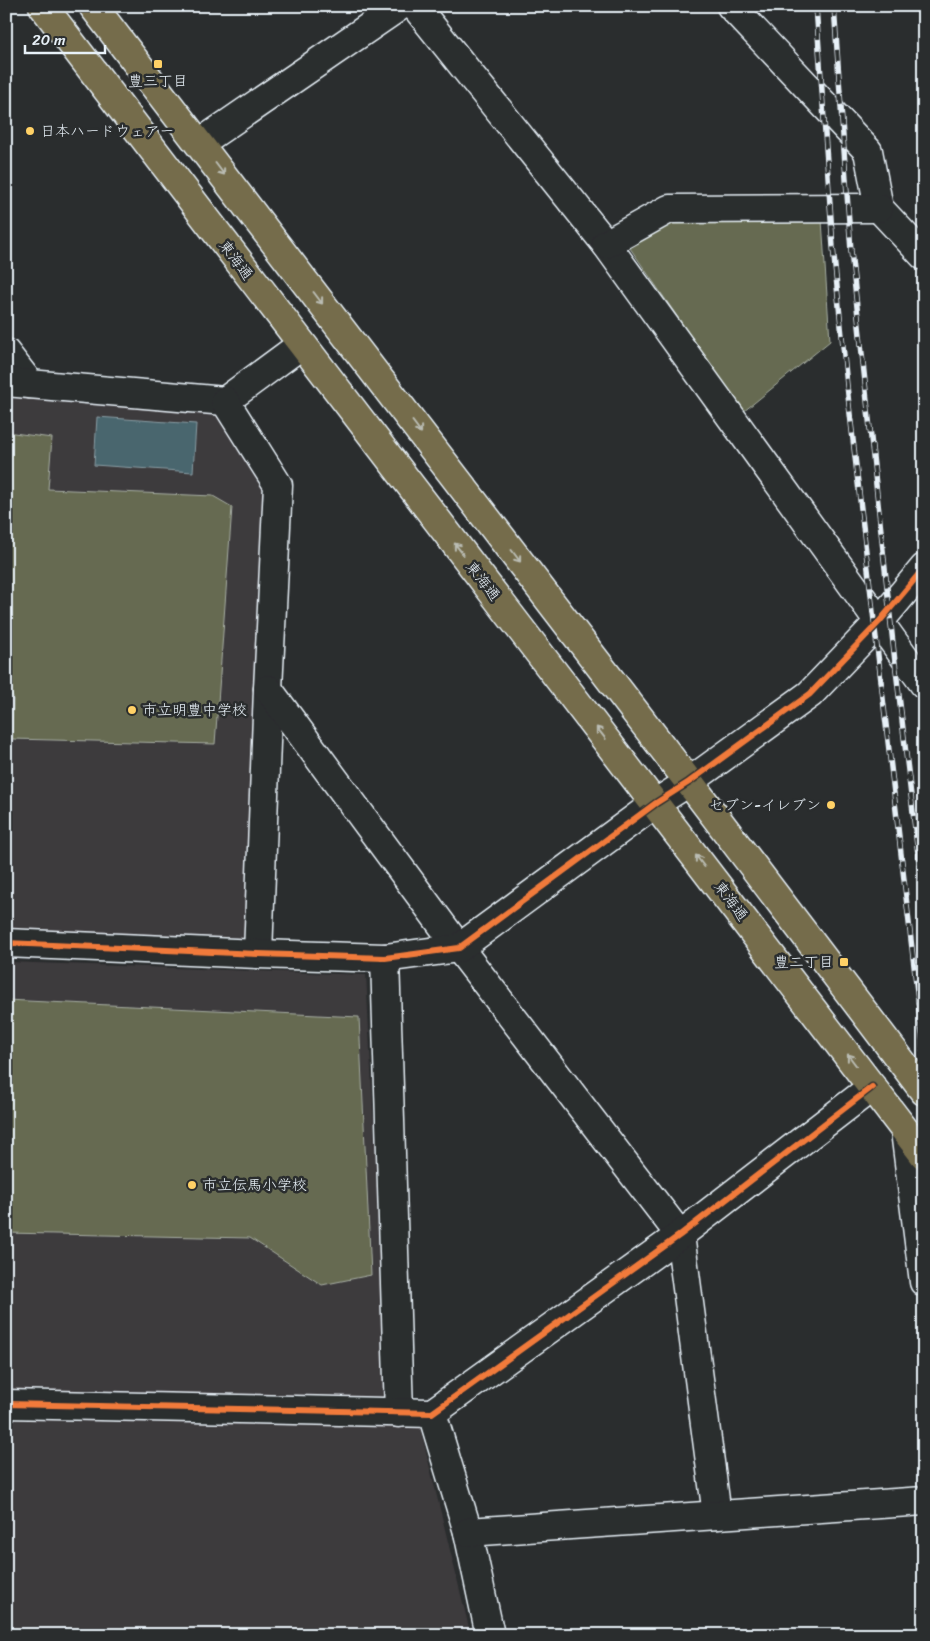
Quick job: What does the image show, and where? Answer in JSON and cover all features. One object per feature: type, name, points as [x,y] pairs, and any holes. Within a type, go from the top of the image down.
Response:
[{"type":"main road","name":"東海通","points":[[43,6],[301,345],[656,803],[924,1155]]},
{"type":"main road","points":[[93,6],[200,143],[924,1091]]},
{"type":"street","points":[[200,143],[400,6]]},
{"type":"street","points":[[415,6],[606,244],[924,684]]},
{"type":"street","points":[[731,6],[868,150],[879,208],[924,256]]},
{"type":"street","points":[[606,244],[669,209],[879,208]]},
{"type":"street","points":[[6,353],[18,383],[225,401],[301,345]]},
{"type":"street","points":[[225,401],[278,485],[258,954]]},
{"type":"street","points":[[6,943],[385,958],[459,948],[656,803],[689,782],[810,694],[879,622],[924,568]]},
{"type":"street","points":[[268,689],[459,948],[680,1235],[718,1515]]},
{"type":"street","points":[[385,958],[399,1413]]},
{"type":"street","points":[[6,1404],[432,1413],[680,1235],[872,1087]]},
{"type":"street","points":[[905,1131],[924,1282]]},
{"type":"street","points":[[432,1413],[468,1532],[490,1635]]},
{"type":"street","points":[[468,1532],[924,1501]]},
{"type":"shaded area","name":"市立明豊中学校","points":[[6,398],[216,411],[265,490],[250,935],[243,940],[6,930]]},
{"type":"shaded area","name":"市立伝馬小学校","points":[[6,962],[366,975],[388,1395],[377,1404],[6,1394]]},
{"type":"shaded area","points":[[6,1412],[420,1427],[470,1632],[101,1630],[100,1635],[6,1635]]},
{"type":"green space","points":[[669,209],[822,220],[830,341],[743,412],[621,235]]},
{"type":"green space","points":[[6,432],[52,438],[48,489],[213,496],[232,507],[215,744],[12,739],[13,696],[6,695]]},
{"type":"green space","points":[[6,1000],[359,1017],[371,1275],[322,1285],[250,1238],[6,1233]]},
{"type":"water","points":[[97,417],[196,424],[193,472],[94,465]]},
{"type":"railway","points":[[816,6],[833,247],[849,405],[924,1052]]},
{"type":"railway","points":[[834,6],[851,251],[895,662],[924,904]]},
{"type":"cycle path","points":[[6,943],[385,958],[459,948],[656,803],[689,782],[810,694],[879,622],[924,568]]},
{"type":"cycle path","points":[[6,1404],[432,1413],[680,1235],[872,1087]]},
{"type":"place","name":"豊三丁目","points":[[158,64]]},
{"type":"place","name":"日本ハードウェアー","points":[[30,131]]},
{"type":"place","name":"市立明豊中学校","points":[[132,710]]},
{"type":"place","name":"セブン-イレブン","points":[[831,805]]},
{"type":"place","name":"豊二丁目","points":[[844,962]]},
{"type":"place","name":"市立伝馬小学校","points":[[192,1185]]}]
